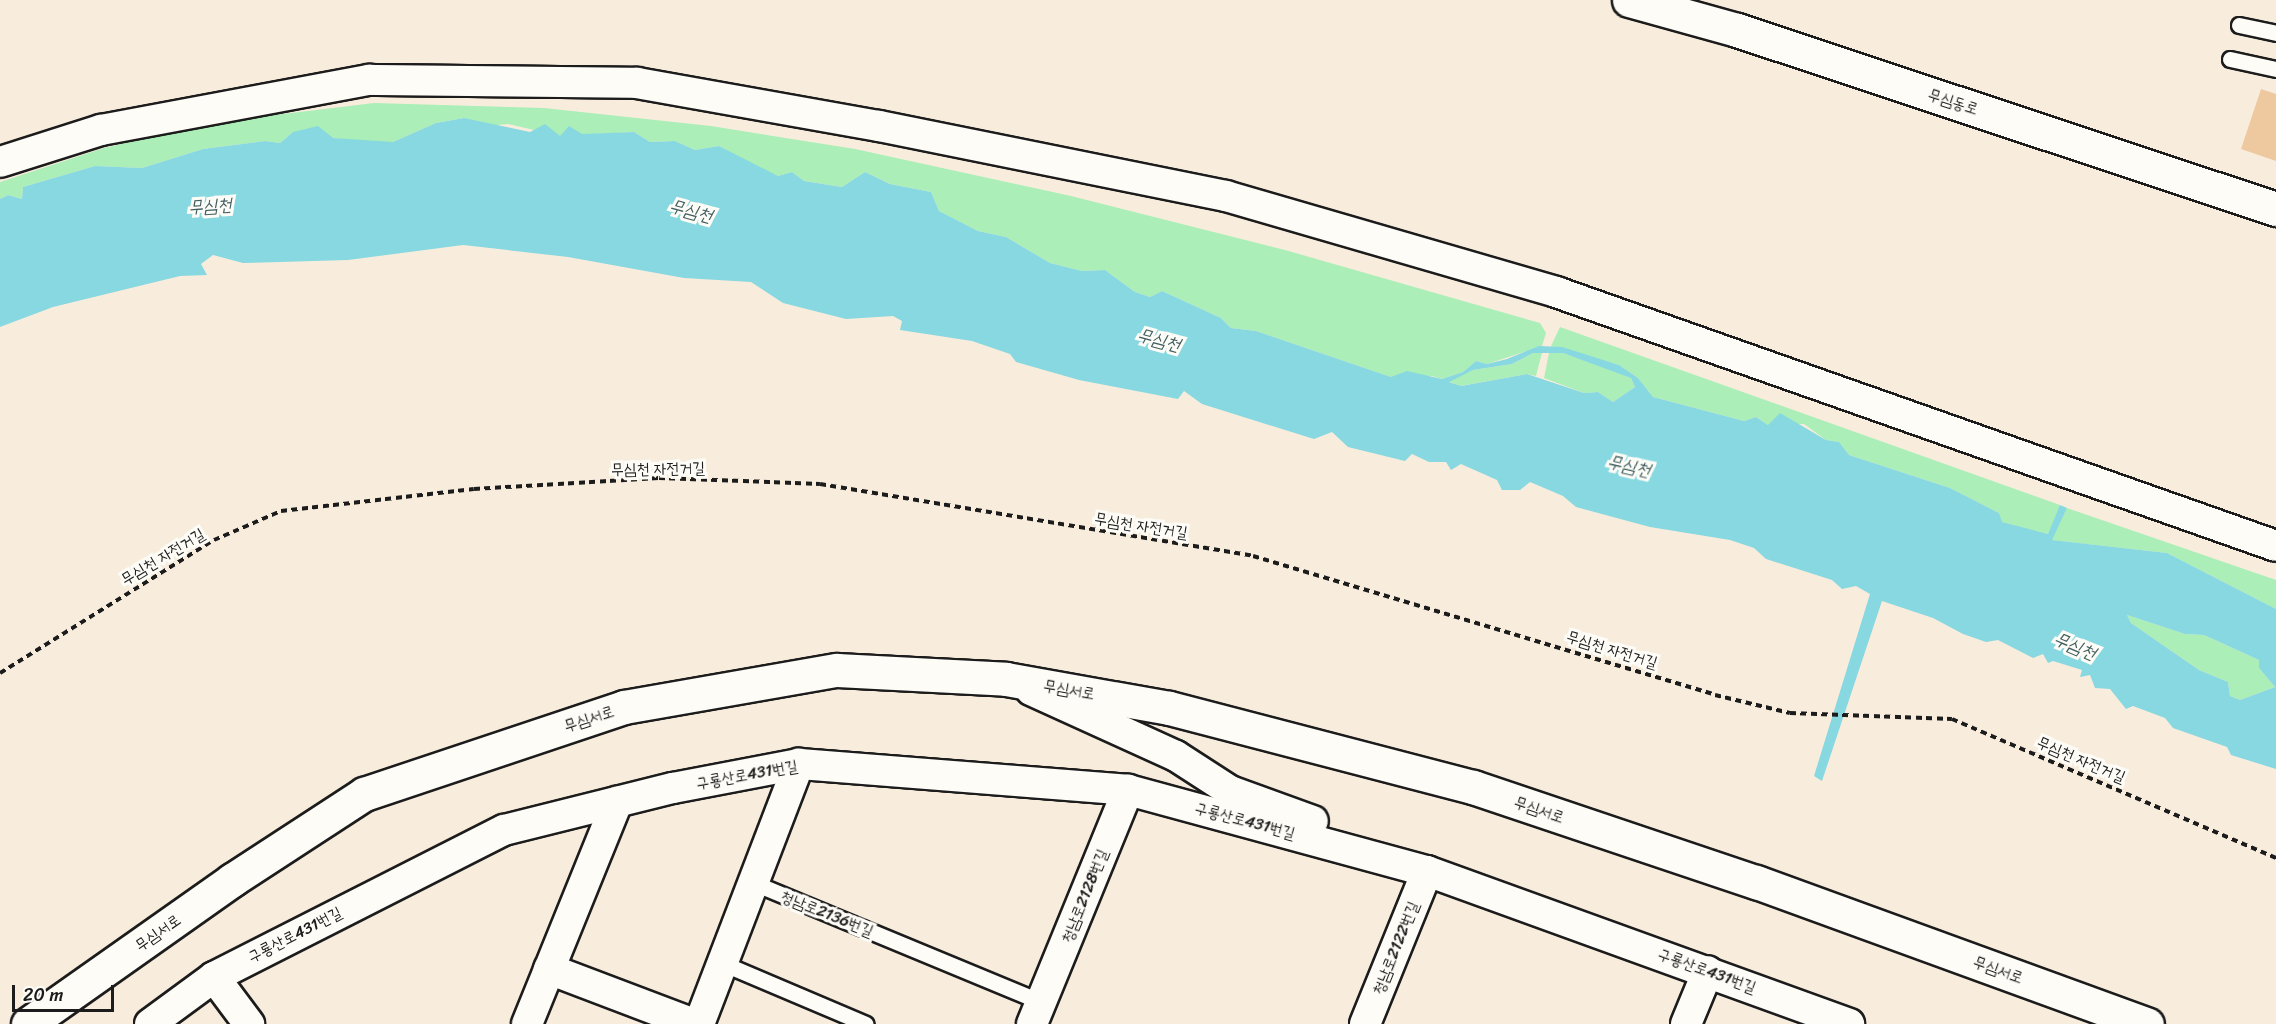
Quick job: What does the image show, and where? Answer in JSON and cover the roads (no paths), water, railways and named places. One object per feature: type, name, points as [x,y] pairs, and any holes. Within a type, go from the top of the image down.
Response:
[{"type":"street","name":"무심동로","points":[[1629,0],[1737,30],[2276,209]]},
{"type":"street","points":[[0,162],[101,130],[369,80],[636,83],[879,126],[1226,196],[1556,292],[2276,546]]},
{"type":"street","name":"무심서로","points":[[28,1024],[231,880],[364,794],[624,707],[837,670],[1006,679],[1169,708],[1473,788],[1756,882],[2147,1024]]},
{"type":"street","points":[[1006,679],[1176,756],[1230,791],[1352,835],[1373,855]]},
{"type":"street","points":[[699,1024],[799,764]]},
{"type":"street","name":"구룡산로431번길","points":[[150,1024],[214,977],[504,830],[617,802],[799,764],[1128,790],[1427,871],[1850,1024]]},
{"type":"street","name":"청남로2128번길","points":[[1037,1013],[1128,790]]},
{"type":"street","points":[[527,1024],[617,802]]},
{"type":"street","name":"청남로2122번길","points":[[1365,1024],[1427,871]]},
{"type":"street","points":[[549,969],[694,1024]]},
{"type":"street","points":[[1686,1024],[1708,971]]},
{"type":"street","points":[[214,977],[249,1024]]},
{"type":"lane","points":[[2239,25],[2276,33]]},
{"type":"lane","points":[[2230,58],[2276,69]]},
{"type":"lane","name":"청남로2136번길","points":[[754,883],[900,944]]},
{"type":"lane","name":"청남로2128번길","points":[[900,944],[1037,1013]]},
{"type":"lane","points":[[723,963],[866,1024]]},
{"type":"water","name":"무심천","points":[[464,118],[530,132],[545,124],[560,136],[569,126],[582,134],[634,132],[650,142],[675,141],[695,150],[719,146],[778,176],[792,172],[804,181],[842,187],[865,172],[890,184],[931,192],[939,211],[978,231],[1006,237],[1050,263],[1082,271],[1105,270],[1135,292],[1150,297],[1162,291],[1221,318],[1231,328],[1256,331],[1391,377],[1407,371],[1442,379],[1463,372],[1476,361],[1487,364],[1507,359],[1539,346],[1562,347],[1619,365],[1638,378],[1653,397],[1744,421],[1756,417],[1768,425],[1780,413],[1826,440],[1839,442],[1849,455],[1950,488],[1999,513],[2002,522],[2048,534],[2060,505],[2067,508],[2052,540],[2167,553],[2276,609],[2276,769],[2231,755],[2227,747],[2173,728],[2165,718],[2133,706],[2126,709],[2110,689],[2095,688],[2090,675],[2080,677],[2082,670],[2053,661],[2048,663],[2043,654],[2033,658],[1998,640],[1986,642],[1963,634],[1933,618],[1882,601],[1822,781],[1814,776],[1870,594],[1856,586],[1842,589],[1832,580],[1766,559],[1754,548],[1730,540],[1650,527],[1576,507],[1563,496],[1530,482],[1520,490],[1502,490],[1497,480],[1461,464],[1451,470],[1446,462],[1429,462],[1412,454],[1405,461],[1348,447],[1332,432],[1314,439],[1202,404],[1184,391],[1178,399],[1079,380],[1016,362],[1010,354],[972,341],[900,330],[902,321],[893,316],[846,319],[783,303],[751,282],[684,278],[568,257],[463,245],[348,260],[243,263],[213,255],[201,264],[207,275],[180,276],[53,307],[0,327],[0,199],[8,195],[22,199],[23,187],[95,166],[142,168],[203,149],[265,141],[280,143],[293,132],[318,126],[333,138],[393,142],[436,123]],"holes":[[[1533,353],[1563,353],[1631,378],[1635,387],[1613,402],[1598,392],[1584,393],[1527,374],[1461,386],[1449,382],[1473,370],[1512,364]],[[2127,615],[2185,634],[2204,635],[2259,660],[2259,668],[2275,687],[2240,700],[2230,696],[2228,682],[2199,670],[2131,623]]]}]
